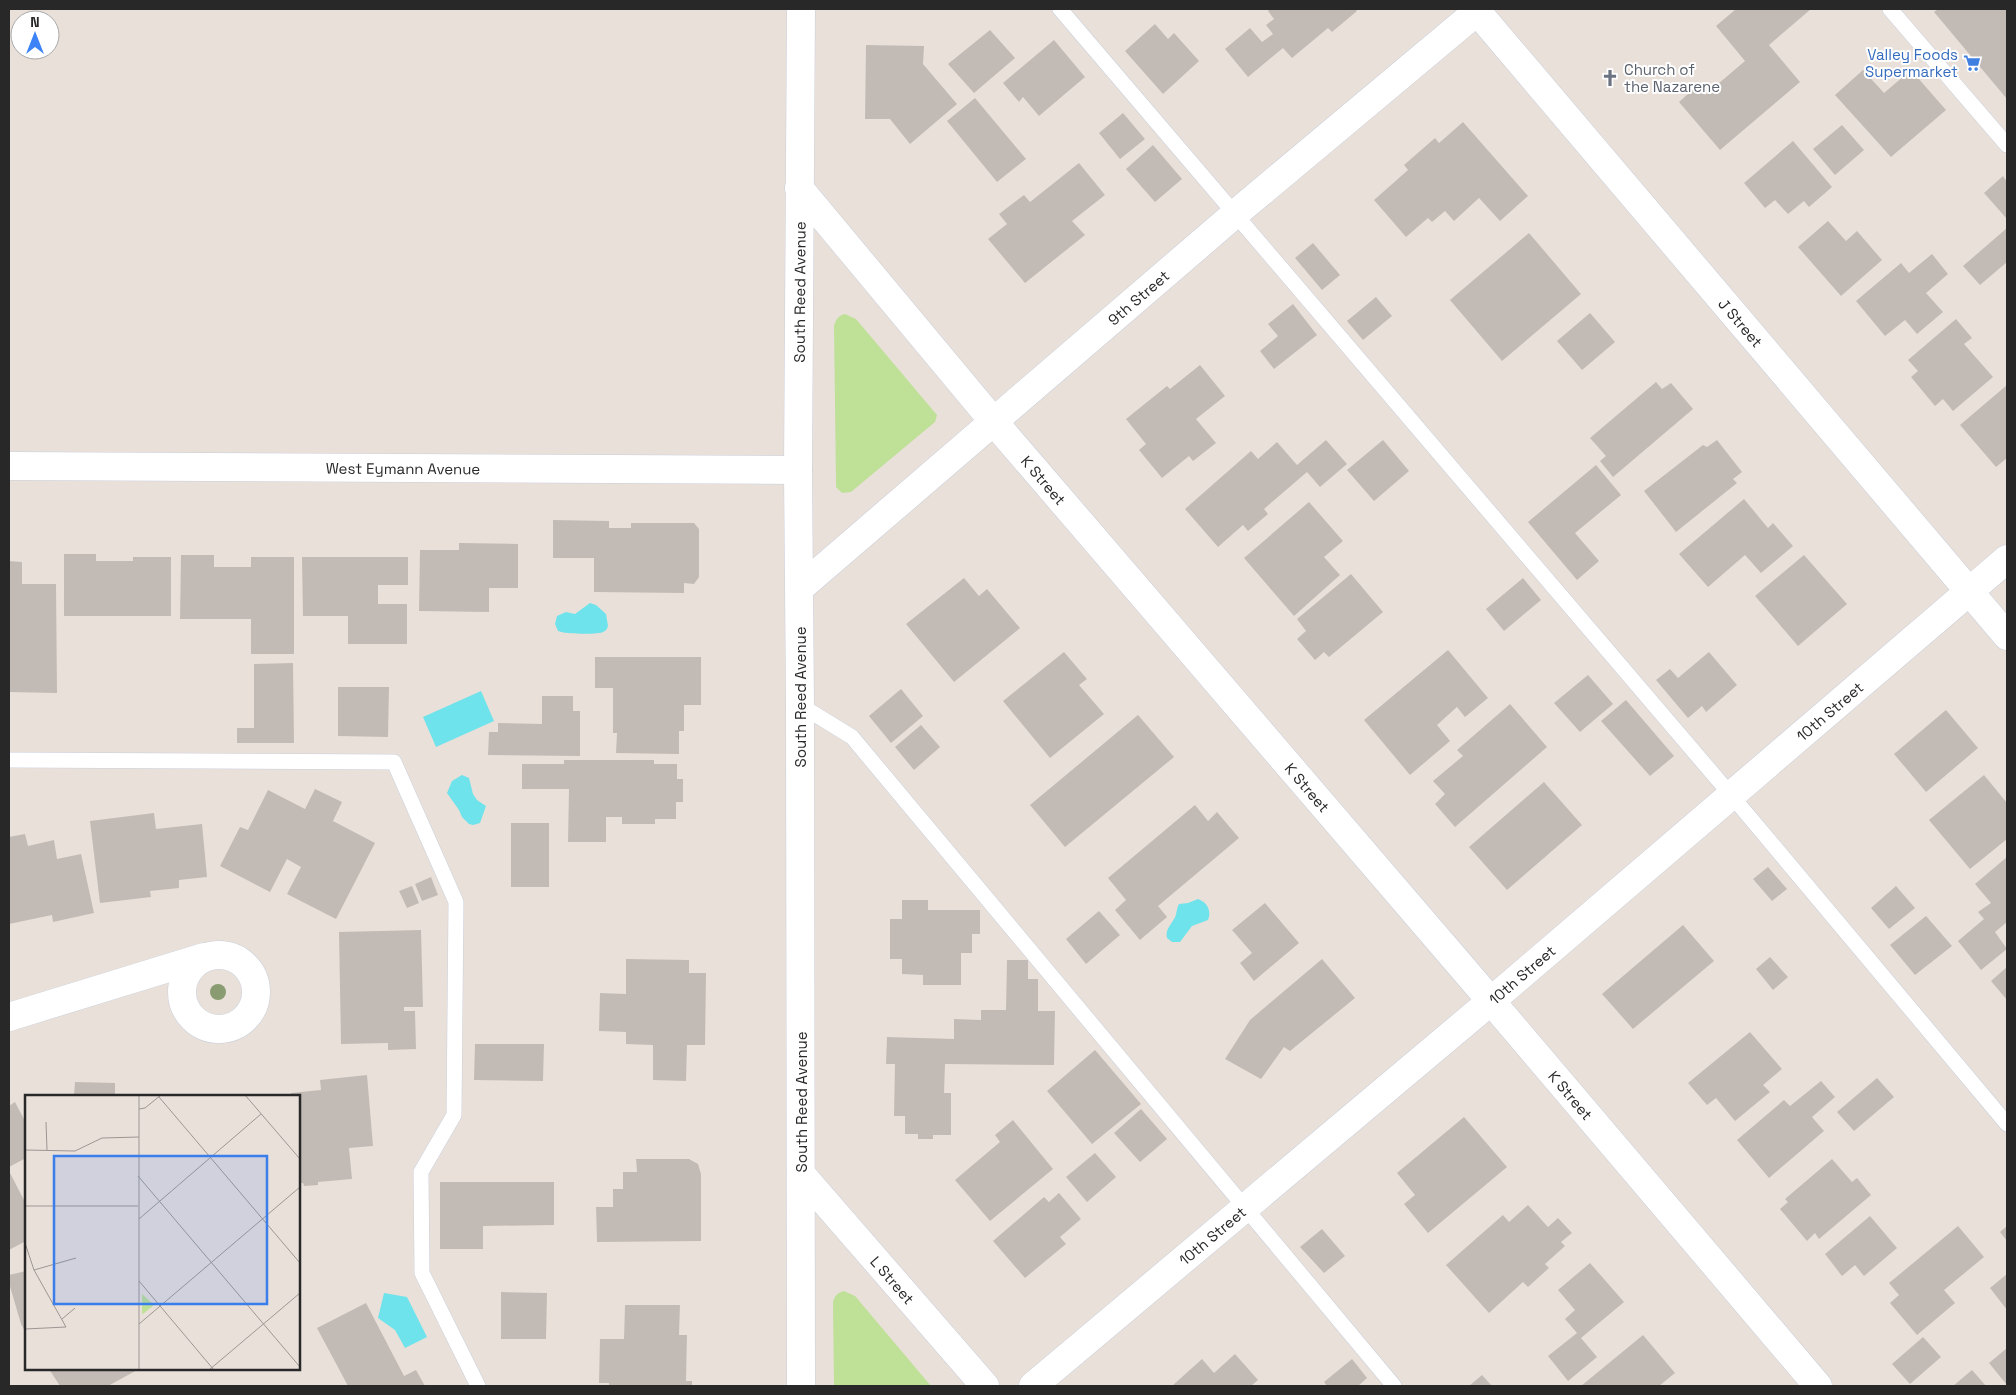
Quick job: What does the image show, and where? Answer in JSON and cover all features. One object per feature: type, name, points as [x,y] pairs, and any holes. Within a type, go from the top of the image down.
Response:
[{"type":"street","name":"South Reed Avenue","points":[[801,9],[798,470],[800,588],[801,1386]]},
{"type":"street","name":"9th Street","points":[[800,588],[1235,214],[1478,10]]},
{"type":"street","name":"J Street","points":[[1478,10],[2007,636]]},
{"type":"street","name":"K Street","points":[[799,188],[994,422],[1491,1001],[1818,1386]]},
{"type":"street","name":"West Eymann Avenue","points":[[9,466],[798,470]]},
{"type":"street","name":"10th Street","points":[[1032,1386],[1491,1001],[2007,559]]},
{"type":"street","points":[[9,1017],[211,956],[225,955],[238,960],[249,969],[256,982],[257,996],[253,1010],[244,1021],[232,1028],[218,1030],[206,1027],[194,1020],[172,995],[156,986],[137,981],[122,983]]},
{"type":"street","points":[[186,1010],[182,996],[183,983],[188,971],[198,961],[211,956]]},
{"type":"street","name":"L Street","points":[[801,1174],[985,1386]]},
{"type":"lane","points":[[1060,9],[2007,1124]]},
{"type":"lane","points":[[1890,9],[2007,145]]},
{"type":"lane","points":[[800,705],[852,737],[1394,1386]]},
{"type":"lane","points":[[9,760],[394,762],[456,902],[454,1115],[421,1172],[422,1273],[478,1386]]},
{"type":"green space","points":[[845,314],[856,319],[937,415],[935,422],[851,492],[842,493],[836,487],[834,326],[838,318]]},
{"type":"green space","points":[[844,1291],[855,1296],[931,1386],[834,1386],[833,1303],[836,1295]]},
{"type":"water","points":[[590,603],[596,605],[606,614],[608,626],[604,632],[588,634],[558,631],[555,624],[557,616],[566,612],[575,614]]},
{"type":"water","points":[[481,691],[494,721],[436,747],[423,717]]},
{"type":"water","points":[[462,775],[469,778],[473,794],[477,800],[486,806],[480,823],[469,824],[462,817],[447,793],[452,781]]},
{"type":"water","points":[[1198,899],[1208,907],[1208,920],[1192,926],[1180,942],[1172,942],[1167,938],[1167,933],[1179,904]]},
{"type":"water","points":[[384,1293],[407,1297],[427,1337],[405,1348],[395,1330],[378,1318]]},
{"type":"building","points":[[1270,9],[1355,9],[1357,11],[1332,32],[1328,28],[1292,58],[1283,48],[1248,77],[1225,49],[1250,28],[1262,42],[1273,34],[1266,25],[1274,19],[1268,11]]},
{"type":"building","points":[[1736,9],[1811,9],[1769,45],[1800,82],[1720,150],[1679,102],[1698,85],[1705,95],[1745,61],[1716,26]]},
{"type":"building","points":[[1938,9],[2007,9],[2007,99],[1934,12]]},
{"type":"building","points":[[1155,24],[1168,39],[1174,33],[1199,61],[1163,94],[1125,51]]},
{"type":"building","points":[[990,30],[1015,58],[974,93],[948,64]]},
{"type":"building","points":[[1054,40],[1085,77],[1039,116],[1023,97],[1019,102],[1003,83]]},
{"type":"building","points":[[866,45],[924,46],[923,64],[957,104],[910,144],[890,119],[865,119]]},
{"type":"building","points":[[1863,70],[1884,93],[1911,70],[1946,110],[1891,157],[1835,95]]},
{"type":"building","points":[[975,98],[1026,159],[997,182],[947,121]]},
{"type":"building","points":[[1123,113],[1145,139],[1120,159],[1099,133]]},
{"type":"building","points":[[1463,122],[1528,196],[1500,221],[1479,198],[1454,221],[1445,211],[1432,222],[1428,218],[1406,237],[1374,200],[1408,170],[1404,165],[1435,138],[1439,143]]},
{"type":"building","points":[[1842,125],[1864,150],[1835,175],[1813,149]]},
{"type":"building","points":[[1793,141],[1832,187],[1809,207],[1804,201],[1788,214],[1775,200],[1765,208],[1744,183]]},
{"type":"building","points":[[1153,145],[1182,179],[1155,202],[1126,169]]},
{"type":"building","points":[[1079,163],[1105,195],[1072,221],[1085,235],[1025,283],[988,239],[1007,224],[999,214],[1024,195],[1030,202]]},
{"type":"building","points":[[2003,176],[2007,182],[2007,219],[1984,193]]},
{"type":"building","points":[[1828,221],[1846,241],[1857,231],[1882,260],[1841,296],[1798,247]]},
{"type":"building","points":[[2007,228],[2007,262],[1980,285],[1963,266]]},
{"type":"building","points":[[1529,233],[1581,294],[1502,361],[1450,300]]},
{"type":"building","points":[[1313,243],[1340,275],[1322,290],[1295,258]]},
{"type":"building","points":[[1932,254],[1948,274],[1926,293],[1943,312],[1917,334],[1905,320],[1885,336],[1856,301],[1901,263],[1909,273]]},
{"type":"building","points":[[1376,297],[1392,316],[1363,340],[1347,321]]},
{"type":"building","points":[[1293,304],[1317,335],[1274,369],[1260,351],[1278,336],[1268,324]]},
{"type":"building","points":[[1590,313],[1615,342],[1582,370],[1557,341]]},
{"type":"building","points":[[1956,319],[1972,338],[1964,344],[1993,377],[1953,411],[1943,399],[1935,406],[1911,377],[1918,371],[1908,360]]},
{"type":"building","points":[[1200,365],[1225,396],[1196,419],[1216,443],[1193,461],[1189,456],[1162,478],[1139,450],[1146,444],[1126,419],[1167,386],[1170,389]]},
{"type":"building","points":[[1656,382],[1662,389],[1671,383],[1693,409],[1613,477],[1600,461],[1606,456],[1590,438]]},
{"type":"building","points":[[2007,385],[2007,458],[1996,467],[1960,425]]},
{"type":"building","points":[[1326,440],[1347,464],[1320,487],[1307,472],[1264,509],[1268,514],[1248,531],[1243,525],[1218,547],[1185,509],[1251,451],[1258,459],[1277,442],[1297,465]]},
{"type":"building","points":[[1383,440],[1409,471],[1374,501],[1347,470]]},
{"type":"building","points":[[1717,440],[1742,472],[1733,479],[1737,483],[1676,532],[1644,491],[1703,445],[1707,447]]},
{"type":"building","points":[[1596,465],[1621,495],[1575,533],[1599,561],[1577,580],[1528,522]]},
{"type":"building","points":[[1744,499],[1768,528],[1773,523],[1793,546],[1761,573],[1745,555],[1708,587],[1679,554]]},
{"type":"building","points":[[1309,502],[1343,541],[1324,557],[1340,575],[1294,616],[1244,558]]},
{"type":"building","points":[[553,520],[609,521],[609,528],[631,528],[631,523],[694,523],[699,529],[699,577],[694,584],[684,583],[684,593],[594,592],[594,558],[553,558]]},
{"type":"building","points":[[459,543],[518,544],[518,588],[489,588],[489,612],[419,611],[420,550],[459,550]]},
{"type":"building","points":[[64,554],[96,554],[96,561],[133,561],[133,557],[171,557],[171,616],[64,616]]},
{"type":"building","points":[[181,555],[214,555],[214,567],[251,567],[251,557],[294,557],[294,654],[251,654],[251,619],[180,619]]},
{"type":"building","points":[[1804,555],[1847,604],[1798,646],[1755,596]]},
{"type":"building","points":[[302,557],[408,557],[408,585],[378,585],[378,604],[407,604],[407,644],[348,644],[348,616],[303,616]]},
{"type":"building","points":[[9,561],[22,562],[22,584],[56,584],[57,693],[9,692]]},
{"type":"building","points":[[1351,574],[1383,612],[1329,657],[1324,652],[1315,660],[1297,639],[1306,631],[1297,619]]},
{"type":"building","points":[[964,578],[979,596],[987,589],[1020,628],[954,682],[906,624]]},
{"type":"building","points":[[1523,578],[1541,600],[1504,631],[1486,609]]},
{"type":"building","points":[[1448,650],[1488,698],[1465,717],[1457,707],[1437,725],[1450,741],[1410,775],[1364,720]]},
{"type":"building","points":[[1064,652],[1087,679],[1079,685],[1104,714],[1050,758],[1003,701]]},
{"type":"building","points":[[1709,652],[1737,685],[1706,712],[1702,706],[1688,718],[1656,680],[1670,669],[1678,678]]},
{"type":"building","points":[[595,657],[701,657],[701,705],[684,705],[684,731],[679,731],[679,754],[616,753],[617,733],[613,733],[613,688],[595,688]]},
{"type":"building","points":[[293,663],[294,743],[237,743],[237,728],[254,728],[254,664]]},
{"type":"building","points":[[1588,675],[1613,704],[1580,732],[1554,703]]},
{"type":"building","points":[[338,687],[389,687],[388,737],[338,736]]},
{"type":"building","points":[[901,689],[923,716],[891,743],[869,716]]},
{"type":"building","points":[[542,696],[573,696],[573,711],[580,711],[580,756],[488,755],[489,732],[498,732],[498,723],[542,724]]},
{"type":"building","points":[[1626,700],[1674,756],[1650,776],[1601,721]]},
{"type":"building","points":[[1510,704],[1547,747],[1455,827],[1435,804],[1445,794],[1433,781],[1463,756],[1457,750]]},
{"type":"building","points":[[1946,710],[1978,748],[1926,792],[1894,754]]},
{"type":"building","points":[[1138,715],[1174,757],[1065,847],[1030,805]]},
{"type":"building","points":[[921,725],[940,747],[914,770],[895,747]]},
{"type":"building","points":[[564,760],[654,760],[654,764],[677,764],[677,779],[683,779],[683,802],[676,802],[676,819],[655,819],[655,824],[622,824],[622,817],[606,817],[606,842],[568,842],[569,789],[522,789],[522,764],[564,764]]},
{"type":"building","points":[[1984,775],[2007,803],[2007,839],[1970,869],[1929,820]]},
{"type":"building","points":[[1544,782],[1582,825],[1507,890],[1469,847]]},
{"type":"building","points":[[315,789],[342,802],[333,821],[375,843],[336,919],[287,894],[301,867],[287,859],[270,892],[220,866],[240,827],[248,830],[268,790],[305,809]]},
{"type":"building","points":[[1195,805],[1208,821],[1217,812],[1239,838],[1158,906],[1167,917],[1140,940],[1115,910],[1126,900],[1108,878]]},
{"type":"building","points":[[154,813],[156,829],[202,824],[207,877],[179,880],[179,888],[150,891],[151,897],[100,903],[90,821]]},
{"type":"building","points":[[511,823],[549,823],[549,887],[511,887]]},
{"type":"building","points":[[25,834],[28,846],[54,840],[57,859],[81,854],[94,913],[53,922],[52,915],[9,924],[9,837]]},
{"type":"building","points":[[2007,857],[2007,922],[1995,932],[2007,949],[1981,970],[1958,941],[1984,919],[1978,912],[1991,903],[1975,884]]},
{"type":"building","points":[[1768,867],[1787,889],[1772,901],[1753,879]]},
{"type":"building","points":[[431,877],[438,895],[422,901],[415,884]]},
{"type":"building","points":[[412,886],[419,903],[407,908],[399,891]]},
{"type":"building","points":[[1896,886],[1915,908],[1889,929],[1871,908]]},
{"type":"building","points":[[902,900],[928,900],[928,910],[980,910],[980,934],[972,934],[972,953],[961,953],[961,985],[923,985],[923,975],[902,974],[902,959],[890,959],[890,919],[902,919]]},
{"type":"building","points":[[1265,903],[1299,943],[1254,981],[1240,963],[1252,953],[1232,930]]},
{"type":"building","points":[[1099,911],[1120,935],[1086,964],[1066,939]]},
{"type":"building","points":[[1926,916],[1952,946],[1915,975],[1890,945]]},
{"type":"building","points":[[1683,925],[1714,961],[1633,1029],[1602,994]]},
{"type":"building","points":[[421,930],[423,1007],[404,1007],[404,1011],[415,1011],[416,1049],[388,1050],[388,1043],[341,1044],[339,932]]},
{"type":"building","points":[[1770,957],[1788,977],[1773,990],[1756,969]]},
{"type":"building","points":[[626,959],[689,960],[689,973],[706,973],[705,1045],[687,1045],[686,1081],[653,1080],[653,1045],[626,1044],[626,1032],[599,1031],[600,993],[626,994]]},
{"type":"building","points":[[1322,959],[1355,998],[1290,1051],[1284,1047],[1261,1079],[1225,1059],[1250,1020]]},
{"type":"building","points":[[1007,960],[1028,960],[1028,979],[1038,979],[1038,1011],[1055,1011],[1054,1065],[945,1064],[944,1093],[951,1093],[951,1135],[933,1135],[933,1139],[918,1139],[918,1134],[905,1134],[905,1116],[894,1116],[895,1064],[886,1064],[887,1037],[954,1039],[954,1019],[981,1020],[981,1010],[1006,1010]]},
{"type":"building","points":[[2007,967],[2007,1000],[1991,981]]},
{"type":"building","points":[[1750,1032],[1782,1069],[1763,1085],[1770,1092],[1735,1121],[1716,1098],[1707,1105],[1688,1083]]},
{"type":"building","points":[[475,1044],[544,1044],[543,1081],[474,1080]]},
{"type":"building","points":[[1095,1050],[1141,1104],[1092,1144],[1047,1091]]},
{"type":"building","points":[[367,1075],[373,1146],[349,1148],[352,1179],[318,1182],[318,1185],[304,1186],[303,1183],[300,1183],[300,1095],[292,1095],[291,1093],[321,1090],[320,1080]]},
{"type":"building","points":[[1877,1078],[1894,1097],[1854,1131],[1837,1112]]},
{"type":"building","points":[[1821,1081],[1835,1097],[1812,1117],[1824,1131],[1769,1178],[1737,1140],[1784,1100],[1790,1106]]},
{"type":"building","points":[[75,1082],[115,1083],[115,1095],[74,1095]]},
{"type":"building","points":[[15,1102],[25,1121],[25,1159],[9,1167],[9,1106]]},
{"type":"building","points":[[1141,1109],[1167,1139],[1140,1162],[1114,1133]]},
{"type":"building","points":[[1464,1117],[1507,1167],[1428,1233],[1404,1204],[1415,1195],[1397,1173]]},
{"type":"building","points":[[1013,1120],[1053,1169],[990,1221],[955,1180],[1000,1142],[995,1135]]},
{"type":"building","points":[[1095,1153],[1116,1177],[1087,1202],[1066,1177]]},
{"type":"building","points":[[636,1159],[689,1159],[698,1164],[701,1174],[701,1241],[597,1242],[596,1207],[613,1207],[613,1189],[623,1189],[623,1172],[637,1172]]},
{"type":"building","points":[[1832,1159],[1852,1182],[1857,1178],[1871,1195],[1819,1239],[1815,1233],[1807,1241],[1780,1209],[1788,1202],[1785,1199]]},
{"type":"building","points":[[9,1171],[25,1202],[25,1242],[9,1250]]},
{"type":"building","points":[[440,1182],[554,1182],[554,1225],[483,1226],[483,1249],[440,1249]]},
{"type":"building","points":[[1059,1193],[1081,1219],[1060,1237],[1066,1244],[1025,1278],[993,1241],[1044,1197],[1049,1202]]},
{"type":"building","points":[[1528,1205],[1548,1227],[1558,1218],[1572,1233],[1561,1242],[1565,1246],[1545,1264],[1549,1268],[1528,1287],[1523,1282],[1489,1313],[1446,1265],[1503,1215],[1509,1222]]},
{"type":"building","points":[[1870,1216],[1897,1248],[1864,1276],[1855,1265],[1842,1276],[1825,1254]]},
{"type":"building","points":[[1958,1226],[1984,1257],[1944,1290],[1955,1303],[1917,1335],[1890,1303],[1899,1295],[1889,1283]]},
{"type":"building","points":[[2007,1226],[2007,1241],[2000,1232]]},
{"type":"building","points":[[1322,1229],[1345,1256],[1324,1273],[1300,1247]]},
{"type":"building","points":[[1590,1263],[1624,1302],[1581,1338],[1597,1357],[1568,1381],[1548,1356],[1577,1333],[1565,1319],[1575,1310],[1558,1290]]},
{"type":"building","points":[[25,1271],[25,1331],[21,1324],[9,1283],[9,1275]]},
{"type":"building","points":[[2007,1274],[2007,1310],[1990,1288]]},
{"type":"building","points":[[501,1292],[547,1293],[546,1339],[501,1339]]},
{"type":"building","points":[[366,1303],[404,1376],[416,1370],[425,1386],[348,1386],[317,1328]]},
{"type":"building","points":[[625,1305],[680,1305],[679,1335],[687,1335],[686,1381],[692,1381],[692,1386],[609,1386],[609,1383],[599,1383],[600,1339],[624,1339]]},
{"type":"building","points":[[1643,1335],[1675,1373],[1659,1386],[1581,1386]]},
{"type":"building","points":[[1923,1337],[1941,1357],[1910,1384],[1892,1364]]},
{"type":"building","points":[[2007,1348],[2007,1385],[1989,1363]]},
{"type":"building","points":[[1235,1354],[1258,1380],[1251,1386],[1172,1386],[1202,1359],[1214,1373]]},
{"type":"building","points":[[1352,1359],[1367,1378],[1358,1386],[1327,1386],[1324,1382]]},
{"type":"building","points":[[50,1370],[137,1370],[108,1386],[60,1386]]},
{"type":"building","points":[[1972,1370],[1986,1386],[1953,1386]]},
{"type":"building","points":[[1482,1375],[1492,1386],[1469,1386]]},
{"type":"place","name":"Valley Foods Supermarket","points":[[1972,63]]},
{"type":"place","name":"Church of the Nazarene","points":[[1610,78]]}]
